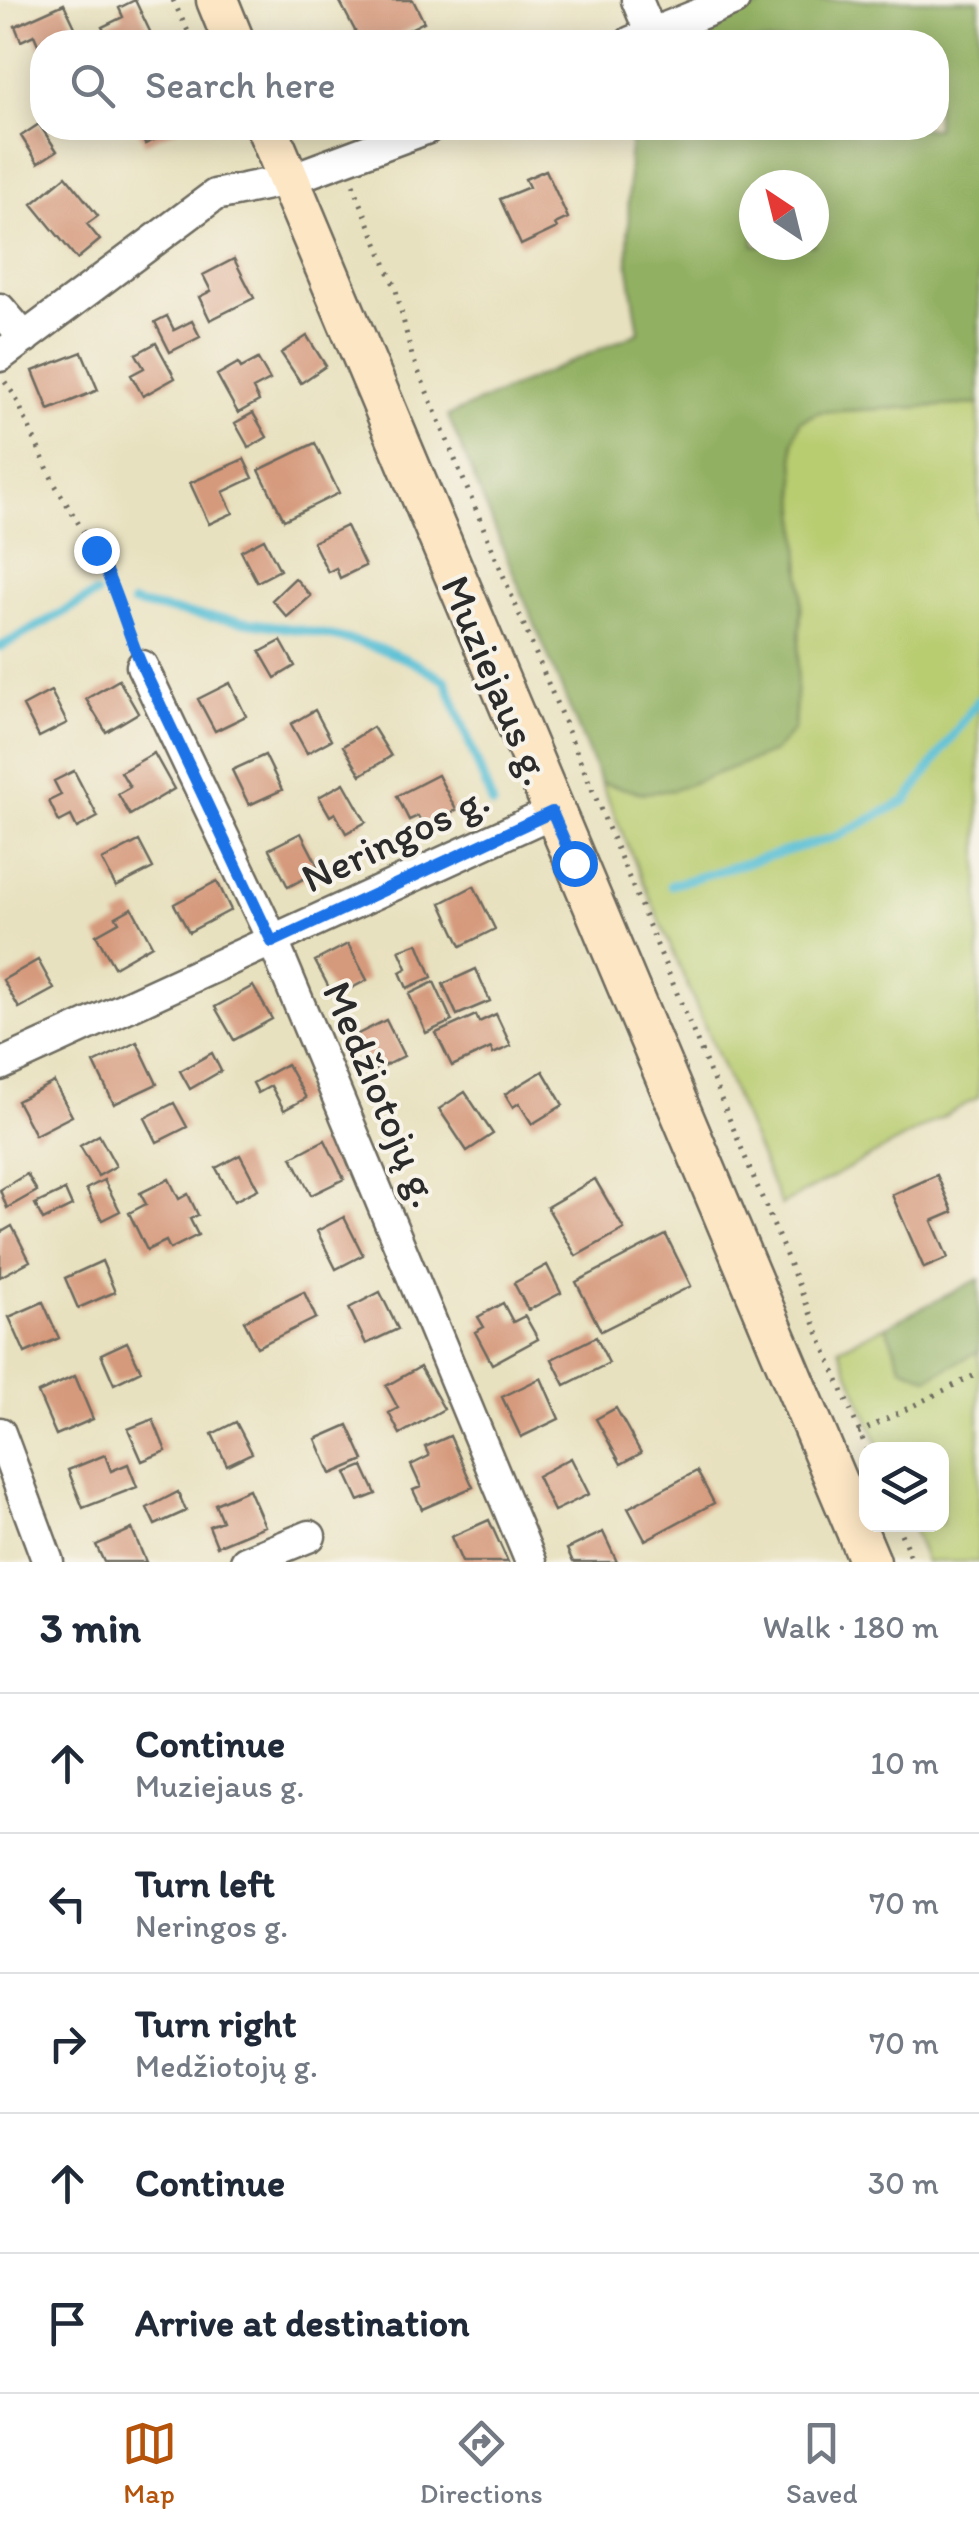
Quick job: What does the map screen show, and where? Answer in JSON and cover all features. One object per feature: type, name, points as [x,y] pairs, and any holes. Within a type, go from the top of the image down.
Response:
[{"type":"main road","points":[[217,0],[229,30]]},
{"type":"main road","name":"Muziejaus g.","points":[[273,140],[552,812],[842,1440],[870,1562]]},
{"type":"street","points":[[637,0],[640,30]]},
{"type":"street","points":[[661,30],[734,0]]},
{"type":"street","points":[[0,356],[215,195],[288,180],[395,140]]},
{"type":"street","points":[[0,309],[25,338]]},
{"type":"street","name":"Medžiotojų g.","points":[[142,666],[272,942],[532,1562]]},
{"type":"street","name":"Neringos g.","points":[[0,1065],[552,812]]},
{"type":"street","points":[[0,1433],[48,1562]]},
{"type":"street","points":[[246,1562],[310,1536]]},
{"type":"path","points":[[173,0],[187,30]]},
{"type":"path","points":[[343,159],[396,290],[412,356],[842,1440],[859,1447]]},
{"type":"path","points":[[0,375],[15,396],[54,483],[111,577],[123,624],[142,666]]},
{"type":"path","points":[[842,1440],[979,1374]]},
{"type":"path","points":[[900,1532],[913,1562]]},
{"type":"green space","points":[[775,0],[979,0],[979,404],[819,412],[800,421],[793,442],[802,593],[794,729],[774,752],[674,790],[643,793],[601,783],[448,416],[639,332],[628,263],[631,140],[949,140],[949,30],[703,30]]},
{"type":"green space","points":[[979,404],[979,1097],[781,1205],[601,783],[643,793],[794,729],[802,593],[793,442],[800,421],[819,412]]},
{"type":"green space","points":[[979,1279],[979,1351],[928,1378],[902,1367],[886,1326]]},
{"type":"green space","points":[[886,1326],[902,1367],[928,1377],[979,1351],[979,1562],[926,1562],[914,1532],[949,1532],[949,1442],[877,1442],[839,1348]]},
{"type":"building","points":[[135,0],[149,30],[104,30],[102,27],[123,17],[119,8]]},
{"type":"building","points":[[339,0],[413,0],[424,22],[408,30],[355,30]]},
{"type":"building","points":[[64,4],[76,30],[30,30],[30,37],[21,41],[15,26]]},
{"type":"building","points":[[30,130],[30,140],[50,140],[57,151],[38,163],[21,136]]},
{"type":"building","points":[[546,170],[568,218],[555,224],[557,228],[521,245],[500,199],[529,187],[525,179]]},
{"type":"building","points":[[66,176],[98,216],[87,224],[100,240],[77,259],[32,204]]},
{"type":"building","points":[[234,259],[254,298],[210,320],[199,297],[211,291],[203,275]]},
{"type":"building","points":[[167,316],[174,330],[192,321],[200,337],[170,352],[155,322]]},
{"type":"building","points":[[307,336],[326,366],[301,383],[281,353]]},
{"type":"building","points":[[156,343],[175,378],[143,396],[131,375],[144,368],[136,354]]},
{"type":"building","points":[[82,352],[98,390],[49,410],[33,371]]},
{"type":"building","points":[[258,359],[270,380],[253,389],[259,401],[238,413],[217,375],[238,363],[241,368]]},
{"type":"building","points":[[253,413],[267,437],[249,448],[235,423]]},
{"type":"building","points":[[315,443],[339,493],[284,520],[259,470]]},
{"type":"building","points":[[244,459],[253,478],[223,492],[233,513],[209,524],[190,483]]},
{"type":"building","points":[[346,526],[365,566],[340,578],[336,568],[328,572],[313,542]]},
{"type":"building","points":[[264,539],[280,570],[257,582],[241,551]]},
{"type":"building","points":[[295,578],[311,596],[287,617],[272,600]]},
{"type":"building","points":[[281,641],[295,666],[275,678],[260,652]]},
{"type":"building","points":[[119,680],[138,713],[106,732],[86,699]]},
{"type":"building","points":[[230,683],[246,716],[215,731],[198,699]]},
{"type":"building","points":[[51,691],[67,723],[39,737],[23,706]]},
{"type":"building","points":[[315,710],[331,740],[307,753],[291,724]]},
{"type":"building","points":[[373,727],[391,756],[361,775],[343,746]]},
{"type":"building","points":[[154,753],[174,789],[130,815],[118,794],[130,787],[121,772]]},
{"type":"building","points":[[265,755],[282,790],[249,805],[232,770]]},
{"type":"building","points":[[74,771],[98,817],[77,828],[71,816],[59,822],[49,801],[61,795],[54,781]]},
{"type":"building","points":[[438,775],[456,810],[424,827],[418,816],[409,820],[397,796]]},
{"type":"building","points":[[344,783],[366,822],[346,833],[335,813],[330,816],[319,797]]},
{"type":"building","points":[[301,833],[320,870],[288,887],[269,849]]},
{"type":"building","points":[[139,841],[153,868],[116,887],[102,860]]},
{"type":"building","points":[[217,881],[231,910],[189,932],[174,904]]},
{"type":"building","points":[[474,886],[495,929],[461,946],[441,903]]},
{"type":"building","points":[[132,908],[152,945],[114,967],[96,935],[119,922],[116,917]]},
{"type":"building","points":[[418,943],[432,977],[407,988],[400,972],[407,968],[399,950]]},
{"type":"building","points":[[348,944],[367,980],[334,997],[315,961]]},
{"type":"building","points":[[38,960],[54,989],[19,1008],[3,980]]},
{"type":"building","points":[[476,969],[490,1001],[457,1015],[443,984]]},
{"type":"building","points":[[434,982],[452,1021],[426,1033],[409,994]]},
{"type":"building","points":[[253,986],[272,1019],[234,1040],[215,1007]]},
{"type":"building","points":[[496,1014],[511,1046],[493,1054],[491,1048],[452,1066],[436,1033],[476,1015],[479,1022]]},
{"type":"building","points":[[386,1020],[404,1056],[370,1073],[352,1037]]},
{"type":"building","points":[[137,1042],[157,1084],[114,1104],[94,1063]]},
{"type":"building","points":[[212,1053],[221,1071],[190,1089],[180,1071]]},
{"type":"building","points":[[287,1064],[306,1098],[284,1110],[271,1086],[258,1093],[253,1083]]},
{"type":"building","points":[[543,1071],[563,1105],[532,1124],[519,1103],[513,1107],[505,1094]]},
{"type":"building","points":[[54,1082],[72,1116],[35,1135],[17,1101]]},
{"type":"building","points":[[465,1092],[493,1134],[467,1151],[439,1109]]},
{"type":"building","points":[[174,1103],[187,1127],[157,1142],[145,1118]]},
{"type":"building","points":[[99,1135],[116,1166],[98,1176],[80,1146]]},
{"type":"building","points":[[325,1140],[344,1179],[311,1195],[292,1157]]},
{"type":"building","points":[[240,1155],[258,1189],[234,1201],[216,1168]]},
{"type":"building","points":[[27,1174],[37,1191],[7,1208],[0,1190]]},
{"type":"building","points":[[937,1175],[953,1212],[932,1221],[948,1258],[924,1268],[892,1195]]},
{"type":"building","points":[[169,1179],[179,1199],[188,1194],[198,1215],[190,1219],[198,1235],[170,1249],[166,1241],[147,1250],[129,1213],[146,1204],[140,1193]]},
{"type":"building","points":[[595,1179],[624,1229],[576,1256],[547,1207]]},
{"type":"building","points":[[104,1180],[120,1211],[102,1220],[86,1189]]},
{"type":"building","points":[[65,1190],[72,1206],[43,1220],[35,1204]]},
{"type":"building","points":[[344,1217],[363,1255],[336,1269],[317,1231]]},
{"type":"building","points":[[12,1226],[30,1261],[0,1277],[0,1233]]},
{"type":"building","points":[[666,1235],[691,1286],[601,1331],[576,1282]]},
{"type":"building","points":[[102,1261],[115,1292],[78,1308],[65,1278]]},
{"type":"building","points":[[547,1265],[561,1293],[528,1310],[514,1283]]},
{"type":"building","points":[[304,1292],[316,1318],[257,1347],[244,1321]]},
{"type":"building","points":[[380,1292],[398,1329],[366,1344],[349,1308]]},
{"type":"building","points":[[43,1302],[59,1338],[25,1353],[9,1317]]},
{"type":"building","points":[[503,1303],[513,1322],[525,1316],[538,1339],[492,1364],[475,1332],[484,1327],[478,1317]]},
{"type":"building","points":[[596,1337],[609,1363],[565,1385],[552,1359]]},
{"type":"building","points":[[127,1342],[141,1371],[114,1384],[101,1354]]},
{"type":"building","points":[[420,1367],[444,1409],[400,1434],[389,1413],[398,1408],[386,1386]]},
{"type":"building","points":[[75,1376],[93,1419],[56,1435],[38,1393]]},
{"type":"building","points":[[541,1378],[559,1419],[521,1437],[502,1397]]},
{"type":"building","points":[[616,1408],[641,1453],[621,1464],[596,1419]]},
{"type":"building","points":[[153,1419],[166,1451],[142,1461],[128,1429]]},
{"type":"building","points":[[236,1422],[252,1453],[227,1465],[212,1434]]},
{"type":"building","points":[[348,1425],[364,1460],[331,1474],[316,1439]]},
{"type":"building","points":[[450,1436],[473,1487],[422,1509],[413,1490],[421,1487],[411,1465],[429,1456],[425,1447]]},
{"type":"building","points":[[105,1455],[111,1471],[128,1464],[137,1487],[83,1508],[68,1470]]},
{"type":"building","points":[[571,1458],[589,1494],[554,1511],[537,1476]]},
{"type":"building","points":[[363,1466],[376,1494],[359,1501],[346,1473]]},
{"type":"building","points":[[697,1471],[714,1503],[645,1540],[628,1508]]},
{"type":"building","points":[[249,1489],[265,1526],[217,1546],[209,1526],[222,1521],[215,1504]]},
{"type":"building","points":[[178,1492],[186,1511],[155,1525],[147,1508]]},
{"type":"building","points":[[489,1520],[508,1562],[462,1562],[451,1537]]},
{"type":"building","points":[[132,1529],[146,1562],[104,1562],[96,1545]]},
{"type":"building","points":[[603,1532],[617,1562],[573,1562],[567,1549]]},
{"type":"waterway","points":[[0,647],[96,594]]},
{"type":"waterway","points":[[133,603],[343,638],[406,659],[446,681],[493,805]]},
{"type":"waterway","points":[[671,885],[838,836],[907,800],[979,699]]},
{"type":"route","points":[[96,550],[111,577],[123,624],[272,942],[552,812],[574,863]]}]
